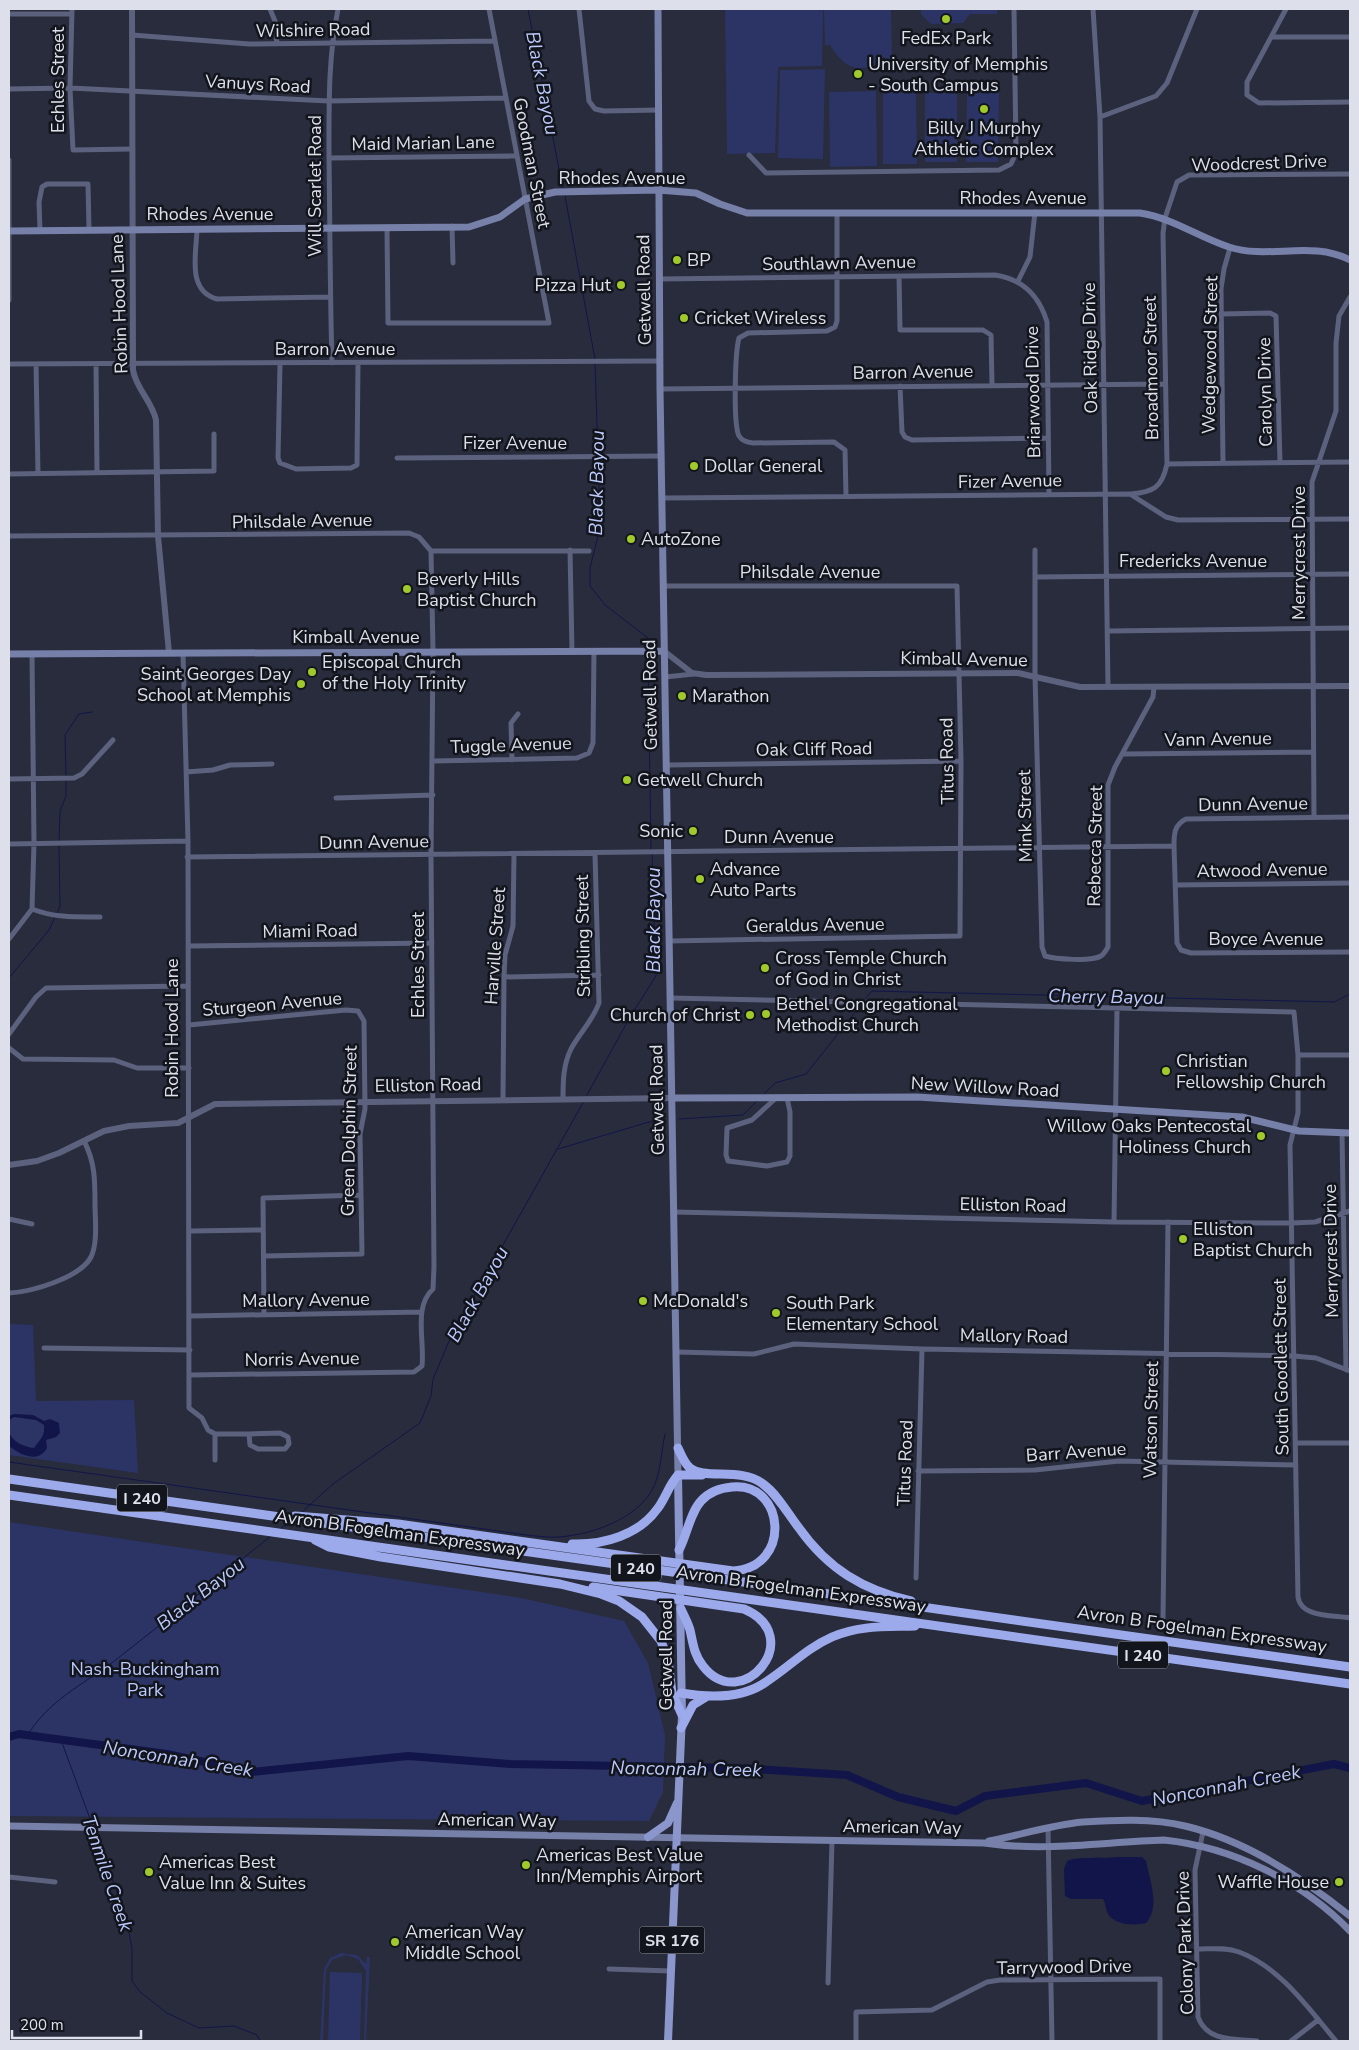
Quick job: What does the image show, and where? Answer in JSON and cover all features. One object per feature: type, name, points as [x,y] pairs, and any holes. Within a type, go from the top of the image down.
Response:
[{"type":"highway","points":[[678,1448],[691,1469],[749,1476],[767,1486],[822,1557],[851,1579],[884,1594],[956,1611]]},
{"type":"highway","points":[[520,1541],[580,1544],[621,1536],[638,1527],[653,1514],[662,1502],[669,1485],[678,1475],[717,1473]]},
{"type":"highway","name":"Avron B Fogelman Expressway","points":[[9,1479],[275,1516],[320,1520],[1350,1667]]},
{"type":"highway","points":[[320,1520],[520,1541],[738,1570],[755,1565],[768,1553],[776,1531],[773,1515],[766,1501],[751,1490],[735,1486],[718,1489],[703,1499],[696,1508],[680,1552]]},
{"type":"highway","name":"Avron B Fogelman Expressway","points":[[9,1495],[1350,1684]]},
{"type":"highway","points":[[306,1537],[329,1547],[357,1553],[560,1584],[744,1609],[760,1618],[767,1628],[771,1646],[766,1662],[756,1673],[745,1679],[732,1682],[716,1678],[704,1668],[697,1658],[690,1628],[681,1609]]},
{"type":"highway","points":[[560,1584],[601,1594],[619,1601],[636,1612],[649,1624],[664,1650],[672,1692],[682,1715]]},
{"type":"highway","points":[[682,1693],[709,1696],[735,1694],[759,1687],[814,1646],[848,1631],[876,1626],[936,1626]]},
{"type":"highway","points":[[681,1728],[693,1705],[702,1698],[709,1696]]},
{"type":"main road","name":"Getwell Road","points":[[658,9],[660,389],[682,1693],[668,2041]]},
{"type":"main road","name":"Rhodes Avenue","points":[[9,230],[469,227],[500,217],[525,199],[564,192],[658,190],[696,193],[747,213],[1035,212],[1140,214],[1165,218],[1230,248],[1317,250],[1350,260]]},
{"type":"main road","name":"Kimball Avenue","points":[[9,654],[664,651]]},
{"type":"main road","name":"New Willow Road","points":[[673,1098],[917,1097],[1242,1118],[1293,1130],[1346,1133]]},
{"type":"main road","points":[[648,1837],[668,1824],[678,1799]]},
{"type":"main road","name":"American Way","points":[[984,1843],[1048,1828],[1080,1823],[1121,1821],[1184,1826],[1245,1848],[1286,1869],[1320,1891],[1350,1916]]},
{"type":"main road","name":"American Way","points":[[9,1826],[984,1843],[1049,1847],[1164,1840],[1199,1846],[1259,1866],[1298,1889],[1350,1931]]},
{"type":"street","name":"Robin Hood Lane","points":[[132,9],[133,363],[136,383],[154,409],[158,536],[169,653]]},
{"type":"street","points":[[270,9],[275,21],[277,44]]},
{"type":"street","name":"Will Scarlet Road","points":[[332,363],[328,228],[328,101],[331,44],[338,9]]},
{"type":"street","name":"Goodman Street","points":[[387,228],[388,323],[549,322],[489,9]]},
{"type":"street","points":[[579,9],[589,101],[595,109],[604,111],[659,110]]},
{"type":"street","points":[[749,155],[766,173],[990,170],[1007,167],[1016,153],[1014,9]]},
{"type":"street","name":"Oak Ridge Drive","points":[[1094,9],[1100,118],[1102,213],[1108,687]]},
{"type":"street","points":[[1100,118],[1156,96],[1168,83],[1197,9]]},
{"type":"street","points":[[1286,9],[1247,82],[1247,95],[1259,103],[1350,102]]},
{"type":"street","points":[[9,14],[72,12]]},
{"type":"street","name":"Echles Street","points":[[72,12],[70,88],[73,150],[132,149]]},
{"type":"street","name":"Wilshire Road","points":[[132,35],[249,44],[495,41]]},
{"type":"street","points":[[1271,37],[1350,37]]},
{"type":"street","name":"Vanuys Road","points":[[9,89],[70,88],[328,101],[506,98]]},
{"type":"street","name":"Maid Marian Lane","points":[[329,158],[517,156]]},
{"type":"street","points":[[9,160],[9,300]]},
{"type":"street","name":"Woodcrest Drive","points":[[1165,218],[1177,182],[1189,175],[1350,174]]},
{"type":"street","points":[[40,230],[39,202],[42,187],[45,184],[88,184],[89,229]]},
{"type":"street","points":[[1018,281],[1030,257],[1035,212]]},
{"type":"street","points":[[837,214],[838,276],[837,321],[835,327],[827,331],[748,333],[739,338],[736,387],[738,428],[740,437],[744,441],[753,443],[834,442],[841,445],[845,450],[846,496]]},
{"type":"street","name":"Broadmoor Street","points":[[1130,494],[1145,492],[1159,485],[1164,477],[1167,464],[1165,218]]},
{"type":"street","points":[[452,226],[453,263]]},
{"type":"street","points":[[196,230],[196,275],[198,288],[206,296],[217,299],[330,297]]},
{"type":"street","name":"Wedgewood Street","points":[[1223,463],[1221,314],[1224,269],[1230,248]]},
{"type":"street","name":"Southlawn Avenue","points":[[659,279],[995,275],[1018,281]]},
{"type":"street","points":[[899,276],[900,330],[983,330],[991,335],[992,385]]},
{"type":"street","name":"Briarwood Drive","points":[[1018,281],[1034,294],[1043,307],[1047,322],[1049,494]]},
{"type":"street","name":"Merrycrest Drive","points":[[1314,817],[1312,482],[1336,412],[1336,343],[1339,316],[1350,297]]},
{"type":"street","name":"Carolyn Drive","points":[[1221,314],[1270,313],[1276,316],[1280,462]]},
{"type":"street","name":"Barron Avenue","points":[[9,364],[660,361]]},
{"type":"street","points":[[280,364],[280,463],[296,469],[351,468],[357,465],[358,363]]},
{"type":"street","points":[[36,364],[38,474]]},
{"type":"street","points":[[96,364],[97,473]]},
{"type":"street","name":"Barron Avenue","points":[[660,389],[1048,383],[1165,384]]},
{"type":"street","points":[[900,386],[902,432],[905,437],[912,440],[1048,438]]},
{"type":"street","points":[[9,474],[214,471],[214,434]]},
{"type":"street","name":"Fizer Avenue","points":[[398,458],[662,456]]},
{"type":"street","points":[[1167,464],[1350,462]]},
{"type":"street","points":[[1130,494],[1166,517],[1178,520],[1350,519]]},
{"type":"street","name":"Fizer Avenue","points":[[662,498],[1130,494]]},
{"type":"street","name":"Philsdale Avenue","points":[[9,536],[409,533],[419,537],[431,550]]},
{"type":"street","points":[[431,550],[590,551]]},
{"type":"street","name":"Echles Street","points":[[414,1372],[422,1366],[422,1312],[426,1295],[433,1288],[431,855],[433,651],[431,550]]},
{"type":"street","points":[[570,550],[572,650]]},
{"type":"street","points":[[1035,550],[1035,675]]},
{"type":"street","name":"Fredericks Avenue","points":[[1035,577],[1350,574]]},
{"type":"street","name":"Philsdale Avenue","points":[[664,586],[956,586]]},
{"type":"street","name":"Titus Road","points":[[956,586],[960,672],[962,850],[960,936]]},
{"type":"street","points":[[1108,630],[1350,628]]},
{"type":"street","name":"Tuggle Avenue","points":[[433,762],[577,758],[590,753],[593,743],[594,651]]},
{"type":"street","points":[[664,651],[696,673]]},
{"type":"street","name":"Robin Hood Lane","points":[[183,653],[188,841],[189,1402],[190,1410],[198,1415],[208,1430],[215,1434]]},
{"type":"street","points":[[9,939],[32,909],[34,843],[32,654]]},
{"type":"street","name":"Kimball Avenue","points":[[665,677],[696,673],[706,675],[960,672],[1018,673],[1035,675],[1080,686],[1350,686]]},
{"type":"street","name":"Mink Street","points":[[1035,675],[1042,946],[1045,956]]},
{"type":"street","name":"Rebecca Street","points":[[1045,956],[1054,959],[1096,959],[1103,956],[1108,947],[1108,785],[1115,767],[1124,754],[1153,697],[1154,687]]},
{"type":"street","points":[[512,760],[511,723],[518,714]]},
{"type":"street","points":[[9,779],[74,778],[82,774],[113,740]]},
{"type":"street","name":"Vann Avenue","points":[[1124,754],[1313,752]]},
{"type":"street","name":"Oak Cliff Road","points":[[667,765],[961,761]]},
{"type":"street","points":[[186,772],[212,770],[230,765],[272,764]]},
{"type":"street","points":[[336,798],[433,795]]},
{"type":"street","name":"Dunn Avenue","points":[[187,857],[514,855],[648,851],[962,850],[1174,846],[1174,831],[1179,823],[1186,819],[1350,817]]},
{"type":"street","points":[[9,844],[188,841]]},
{"type":"street","points":[[1174,846],[1175,885]]},
{"type":"street","name":"Stribling Street","points":[[563,1099],[564,1067],[572,1049],[593,1019],[599,1003],[595,854]]},
{"type":"street","name":"Harville Street","points":[[503,1099],[504,977],[505,955],[513,926],[514,855]]},
{"type":"street","name":"Atwood Avenue","points":[[1175,885],[1350,883]]},
{"type":"street","name":"Boyce Avenue","points":[[1175,885],[1177,943],[1181,950],[1191,953],[1350,952]]},
{"type":"street","points":[[32,909],[55,916],[100,916]]},
{"type":"street","name":"Geraldus Avenue","points":[[670,941],[960,936]]},
{"type":"street","name":"Miami Road","points":[[188,946],[432,943]]},
{"type":"street","points":[[504,977],[599,975]]},
{"type":"street","points":[[9,1034],[40,992],[52,987],[188,986]]},
{"type":"street","points":[[670,998],[1117,1009],[1114,1222]]},
{"type":"street","name":"South Goodlett Street","points":[[1117,1009],[1294,1012],[1298,1055],[1298,1113],[1290,1145],[1299,1603],[1304,1610],[1350,1618]]},
{"type":"street","name":"Sturgeon Avenue","points":[[189,1024],[358,1011]]},
{"type":"street","name":"Green Dolphin Street","points":[[264,1256],[362,1254],[360,1134],[365,1101],[364,1022],[358,1011]]},
{"type":"street","points":[[9,1048],[23,1059],[114,1060],[137,1068],[188,1068]]},
{"type":"street","points":[[1298,1055],[1350,1054]]},
{"type":"street","name":"Elliston Road","points":[[9,1165],[37,1161],[104,1131],[120,1127],[169,1125],[187,1119],[205,1107],[215,1104],[673,1098]]},
{"type":"street","points":[[776,1098],[752,1120],[727,1128],[726,1155],[728,1162],[767,1166],[787,1162],[790,1147],[790,1112],[787,1098]]},
{"type":"street","name":"Merrycrest Drive","points":[[1346,1133],[1348,1370]]},
{"type":"street","points":[[9,1293],[36,1289],[64,1278],[82,1267],[90,1258],[94,1246],[95,1177],[90,1154],[84,1141]]},
{"type":"street","points":[[264,1315],[263,1198],[361,1195]]},
{"type":"street","name":"Elliston Road","points":[[674,1212],[1114,1222],[1292,1223],[1314,1222],[1347,1212]]},
{"type":"street","points":[[9,1219],[32,1224]]},
{"type":"street","name":"Watson Street","points":[[1164,1618],[1168,1222]]},
{"type":"street","points":[[190,1231],[262,1230]]},
{"type":"street","name":"Mallory Avenue","points":[[190,1316],[422,1312]]},
{"type":"street","name":"Mallory Road","points":[[676,1352],[754,1354],[794,1344],[922,1349],[1166,1352],[1316,1358],[1348,1370]]},
{"type":"street","points":[[44,1348],[190,1350]]},
{"type":"street","name":"Titus Road","points":[[916,1578],[922,1349]]},
{"type":"street","name":"Norris Avenue","points":[[189,1375],[414,1372]]},
{"type":"street","points":[[215,1460],[215,1434],[249,1434],[283,1434],[288,1437],[289,1444],[285,1448],[256,1449],[250,1445],[249,1434]]},
{"type":"street","points":[[1296,1443],[1350,1443]]},
{"type":"street","name":"Barr Avenue","points":[[918,1471],[1035,1470],[1112,1461],[1296,1465]]},
{"type":"street","points":[[1048,1828],[1052,2041]]},
{"type":"street","name":"Colony Park Drive","points":[[1203,1832],[1195,1870],[1198,2011],[1202,2026],[1210,2033],[1221,2038],[1257,2041]]},
{"type":"street","points":[[828,1983],[832,1841]]},
{"type":"street","points":[[9,1877],[55,1882]]},
{"type":"street","points":[[1197,1949],[1226,1949],[1240,1952],[1271,1971],[1286,1984],[1336,2041]]},
{"type":"street","points":[[609,1969],[670,1971]]},
{"type":"street","name":"Tarrywood Drive","points":[[856,2041],[856,2012],[932,2010],[988,1982],[1160,1979],[1160,2041]]},
{"type":"street","points":[[1291,2041],[1318,2020]]},
{"type":"green space","points":[[725,9],[823,9],[822,66],[778,67],[775,153],[727,154]]},
{"type":"green space","points":[[824,9],[891,9],[892,65],[886,65],[885,57],[865,68],[853,67],[842,61],[830,45],[825,45]]},
{"type":"green space","name":"FedEx Park","points":[[921,9],[997,9],[997,14],[970,14],[963,23],[931,24],[921,14]]},
{"type":"green space","points":[[825,69],[823,159],[778,158],[780,70]]},
{"type":"green space","points":[[876,91],[877,166],[830,167],[829,92]]},
{"type":"green space","points":[[916,91],[917,164],[883,164],[883,92]]},
{"type":"green space","points":[[925,93],[957,93],[957,162],[925,162]]},
{"type":"green space","points":[[967,93],[999,93],[998,162],[966,162]]},
{"type":"green space","points":[[9,1324],[33,1325],[36,1401],[134,1400],[138,1473],[9,1455]]},
{"type":"green space","name":"Nash-Buckingham Park","points":[[9,1522],[521,1598],[624,1621],[648,1663],[665,1735],[663,1792],[649,1821],[9,1816]]},
{"type":"green space","points":[[341,1953],[357,1955],[366,1964],[367,1957],[370,1957],[366,2041],[364,2041],[366,1971],[358,1959],[346,1955],[332,1960],[326,1970],[323,2041],[320,2041],[324,1969],[330,1958]]},
{"type":"green space","points":[[330,1972],[362,1973],[360,2041],[328,2041]]},
{"type":"shaded area","points":[[14,1414],[33,1415],[44,1421],[50,1419],[59,1423],[60,1433],[56,1437],[46,1440],[47,1448],[39,1456],[24,1455],[9,1446],[9,1432],[13,1439],[19,1443],[34,1448],[43,1435],[44,1425],[36,1420],[14,1417],[9,1420],[9,1416]]},
{"type":"shaded area","points":[[1142,1857],[1146,1861],[1153,1892],[1153,1909],[1146,1923],[1131,1924],[1111,1918],[1106,1910],[1103,1899],[1071,1899],[1065,1896],[1064,1869],[1067,1861],[1071,1859]]},
{"type":"waterway","name":"Black Bayou","points":[[528,9],[563,190]]},
{"type":"waterway","name":"Black Bayou","points":[[565,196],[595,359]]},
{"type":"waterway","name":"Black Bayou","points":[[595,363],[598,454]]},
{"type":"waterway","name":"Black Bayou","points":[[599,458],[599,532],[590,568],[590,586],[605,605],[648,638],[648,649]]},
{"type":"waterway","name":"Black Bayou","points":[[648,653],[651,849]]},
{"type":"waterway","points":[[66,775],[65,735],[79,714],[92,712]]},
{"type":"waterway","points":[[59,842],[60,811],[66,796],[66,779]]},
{"type":"waterway","points":[[57,914],[60,906],[59,846]]},
{"type":"waterway","name":"Black Bayou","points":[[587,1095],[630,1017],[656,976],[652,853]]},
{"type":"waterway","points":[[9,978],[49,930],[55,917]]},
{"type":"waterway","name":"Cherry Bayou","points":[[865,999],[872,991],[1334,1002],[1350,994]]},
{"type":"waterway","name":"Cherry Bayou","points":[[764,1094],[775,1083],[806,1074],[860,1006]]},
{"type":"waterway","name":"Black Bayou","points":[[302,1512],[333,1484],[420,1423],[431,1396],[433,1379],[449,1341],[584,1101]]},
{"type":"waterway","name":"Cherry Bayou","points":[[679,1119],[743,1115],[757,1101]]},
{"type":"waterway","name":"Cherry Bayou","points":[[558,1149],[649,1122],[666,1121]]},
{"type":"waterway","points":[[9,1462],[526,1535],[556,1537],[599,1529],[612,1524],[635,1510],[644,1501],[655,1484],[665,1434]]},
{"type":"waterway","name":"Black Bayou","points":[[280,1529],[289,1522]]},
{"type":"waterway","name":"Black Bayou","points":[[27,1736],[35,1724],[55,1703],[113,1662],[271,1536]]},
{"type":"waterway","name":"Nonconnah Creek","points":[[9,1737],[19,1734],[167,1754],[251,1772],[408,1756],[510,1764],[739,1768],[847,1775],[898,1797],[956,1811],[985,1796],[1086,1783],[1142,1801],[1334,1764],[1350,1768]]},
{"type":"waterway","name":"Tenmile Creek","points":[[61,1740],[92,1824]]},
{"type":"waterway","name":"Tenmile Creek","points":[[94,1830],[126,1916],[132,1949],[132,1981],[140,1992],[167,2013],[199,2028],[234,2026],[257,2035],[260,2041]]},
{"type":"place","name":"FedEx Park","points":[[946,19]]},
{"type":"place","name":"University of Memphis - South Campus","points":[[858,74]]},
{"type":"place","name":"Billy J Murphy Athletic Complex","points":[[984,109]]},
{"type":"place","name":"BP","points":[[677,260]]},
{"type":"place","name":"Pizza Hut","points":[[621,285]]},
{"type":"place","name":"Cricket Wireless","points":[[684,318]]},
{"type":"place","name":"Dollar General","points":[[694,466]]},
{"type":"place","name":"AutoZone","points":[[631,539]]},
{"type":"place","name":"Beverly Hills Baptist Church","points":[[407,589]]},
{"type":"place","name":"Episcopal Church of the Holy Trinity","points":[[312,672]]},
{"type":"place","name":"Saint Georges Day School at Memphis","points":[[301,684]]},
{"type":"place","name":"Marathon","points":[[682,696]]},
{"type":"place","name":"Getwell Church","points":[[627,780]]},
{"type":"place","name":"Sonic","points":[[693,831]]},
{"type":"place","name":"Advance Auto Parts","points":[[700,879]]},
{"type":"place","name":"Cross Temple Church of God in Christ","points":[[765,968]]},
{"type":"place","name":"Bethel Congregational Methodist Church","points":[[766,1014]]},
{"type":"place","name":"Church of Christ","points":[[750,1015]]},
{"type":"place","name":"Christian Fellowship Church","points":[[1166,1071]]},
{"type":"place","name":"Willow Oaks Pentecostal Holiness Church","points":[[1261,1136]]},
{"type":"place","name":"Elliston Baptist Church","points":[[1183,1239]]},
{"type":"place","name":"McDonald's","points":[[643,1301]]},
{"type":"place","name":"South Park Elementary School","points":[[776,1313]]},
{"type":"place","name":"Americas Best Value Inn/Memphis Airport","points":[[526,1865]]},
{"type":"place","name":"Americas Best Value Inn & Suites","points":[[149,1872]]},
{"type":"place","name":"Waffle House","points":[[1339,1882]]},
{"type":"place","name":"American Way Middle School","points":[[395,1942]]}]
